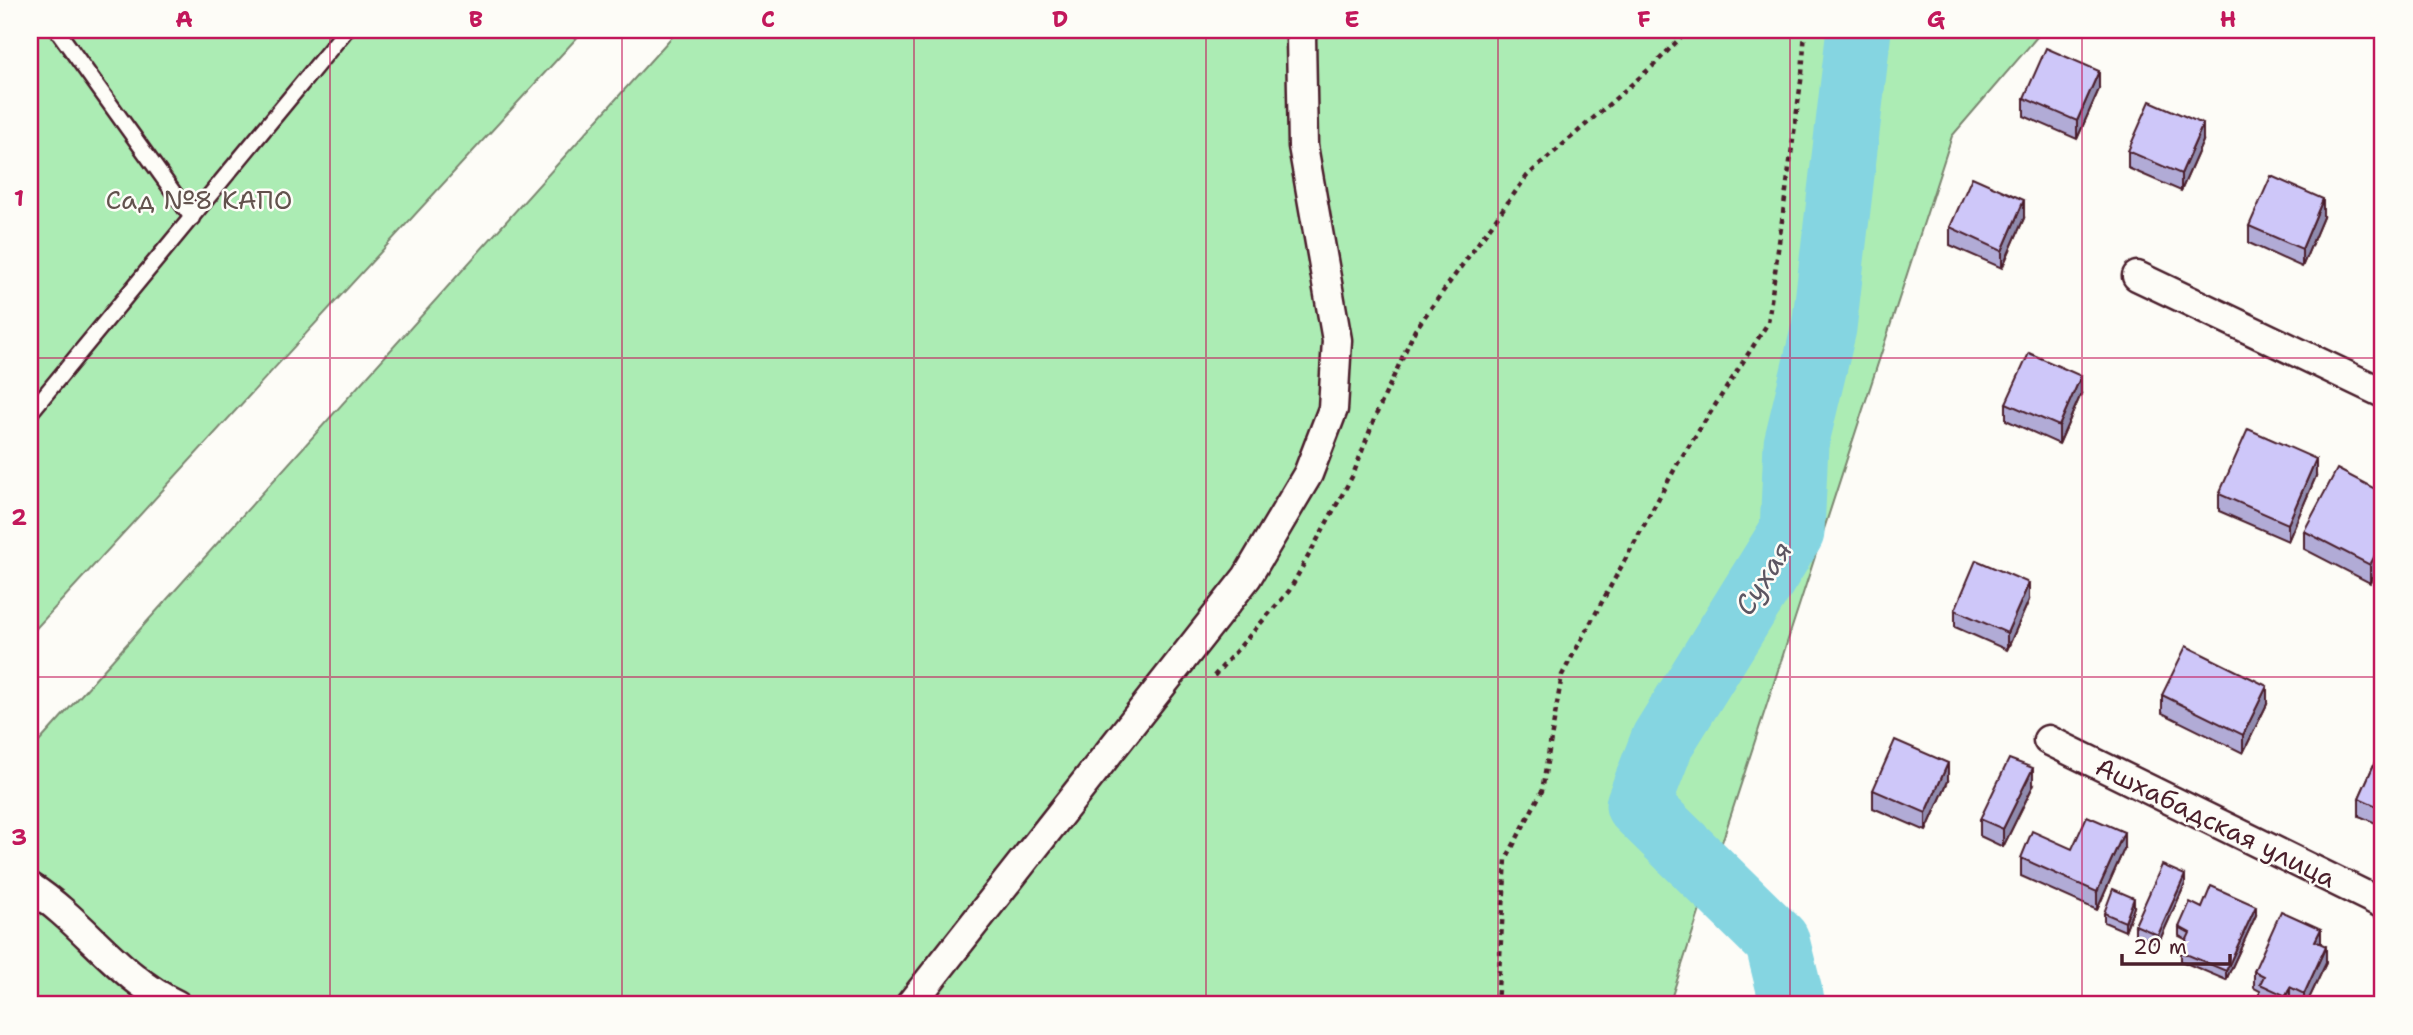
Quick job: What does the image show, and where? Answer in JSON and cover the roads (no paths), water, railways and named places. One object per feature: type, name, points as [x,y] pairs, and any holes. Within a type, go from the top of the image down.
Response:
[{"type":"street","points":[[910,1005],[1247,578],[1308,474],[1333,409],[1337,340],[1303,146],[1303,30]]},
{"type":"street","points":[[2137,276],[2383,393]]},
{"type":"street","name":"Ашхабадская улица","points":[[2048,740],[2383,904]]},
{"type":"street","points":[[30,887],[155,995],[177,1005]]},
{"type":"lane","points":[[57,30],[192,218]]},
{"type":"lane","points":[[30,413],[346,30]]},
{"type":"waterway","name":"Сухая","points":[[1793,1005],[1777,941],[1638,805],[1663,740],[1792,532],[1796,444],[1824,328],[1859,30]]},
{"type":"park label","name":"Сад №8 КАПО","points":[[199,199]]}]
